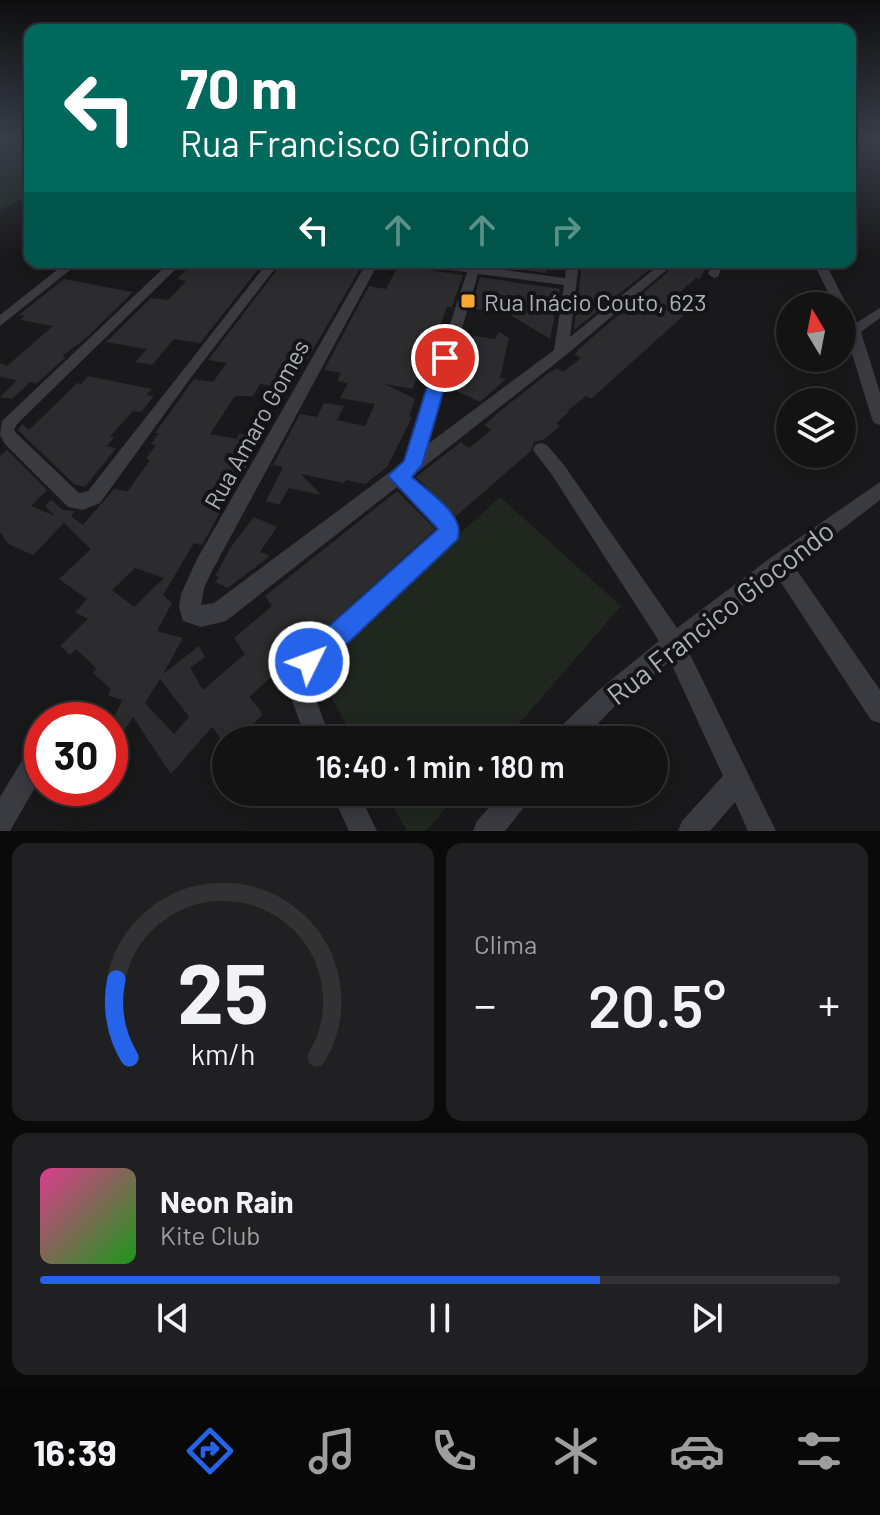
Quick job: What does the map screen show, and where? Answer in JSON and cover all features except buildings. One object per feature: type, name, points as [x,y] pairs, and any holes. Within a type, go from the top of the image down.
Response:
[{"type":"street","points":[[0,322],[67,268]]},
{"type":"street","points":[[171,268],[19,412],[6,431],[74,501],[83,502],[94,497],[269,268]]},
{"type":"street","name":"Rua Amaro Gomes","points":[[370,268],[204,566],[193,588],[191,613],[201,616],[218,613],[405,471]]},
{"type":"street","points":[[405,471],[473,268]]},
{"type":"street","points":[[486,268],[571,282]]},
{"type":"street","points":[[561,352],[572,268]]},
{"type":"street","points":[[405,471],[561,352],[663,268]]},
{"type":"street","points":[[822,268],[834,292]]},
{"type":"street","points":[[856,330],[880,312]]},
{"type":"street","points":[[856,338],[880,419]]},
{"type":"street","points":[[541,450],[558,470],[674,644],[762,831]]},
{"type":"street","points":[[313,726],[303,697],[309,662],[449,533],[449,525],[405,471]]},
{"type":"street","name":"Rua Francico Giocondo","points":[[579,726],[608,697],[674,644],[880,490]]},
{"type":"street","points":[[780,563],[880,711]]},
{"type":"street","points":[[692,831],[738,778]]},
{"type":"street","points":[[0,822],[24,781]]},
{"type":"street","points":[[351,806],[363,831]]},
{"type":"street","points":[[487,831],[508,806]]},
{"type":"shaded area","points":[[0,179],[24,179],[24,198],[0,210]]},
{"type":"shaded area","points":[[500,497],[621,606],[517,726],[347,726],[314,667]]},
{"type":"shaded area","points":[[393,806],[448,806],[426,831],[407,831]]},
{"type":"place","name":"Rua Inácio Couto, 623","points":[[468,301]]},
{"type":"route","points":[[309,662],[449,533],[449,525],[398,476],[413,465],[445,358]]}]
